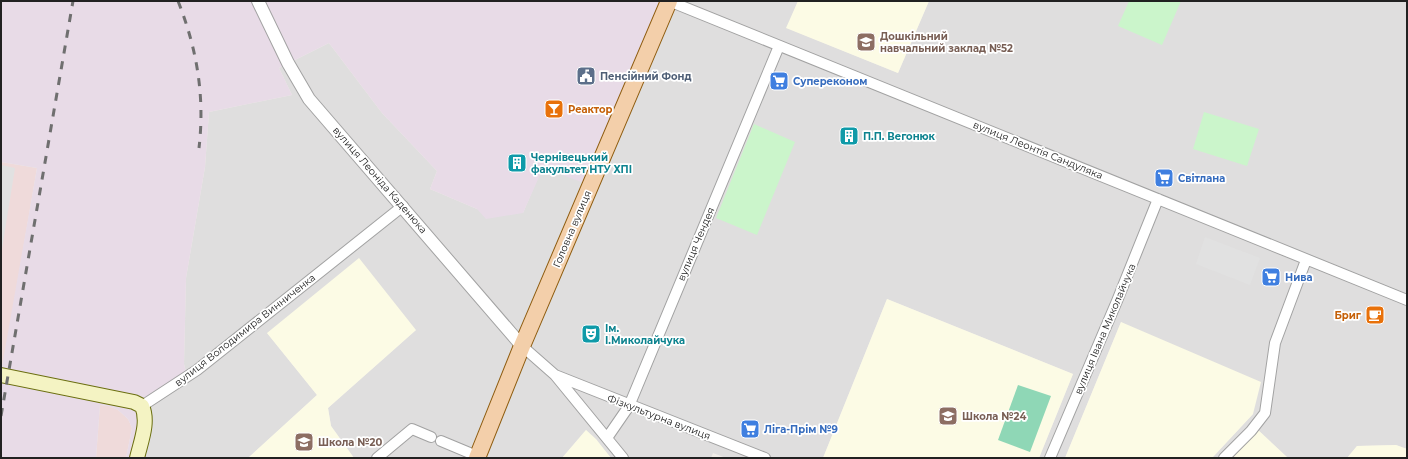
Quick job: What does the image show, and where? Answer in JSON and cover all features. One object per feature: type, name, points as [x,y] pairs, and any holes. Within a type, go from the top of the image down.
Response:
[{"type":"main road","name":"Головна вулиця","points":[[477,457],[522,346],[669,1]]},
{"type":"main road","points":[[1,375],[134,402],[142,406],[146,414],[146,421],[137,458]]},
{"type":"street","name":"вулиця Леоніда Каденюка","points":[[258,1],[308,99],[403,206],[522,346]]},
{"type":"street","name":"вулиця Леонтія Сандуляка","points":[[669,1],[1407,300]]},
{"type":"street","name":"вулиця Чендея","points":[[607,438],[629,406],[779,46]]},
{"type":"street","name":"вулиця Івана Миколайчука","points":[[1050,458],[1117,301],[1158,199]]},
{"type":"street","name":"вулиця Володимира Винниченка","points":[[142,406],[197,370],[403,206]]},
{"type":"street","points":[[1224,458],[1251,431],[1265,413],[1275,343],[1306,260]]},
{"type":"street","points":[[522,346],[554,375],[624,458]]},
{"type":"street","name":"Фізкультурна вулиця","points":[[554,375],[629,406],[765,458]]},
{"type":"street","points":[[378,458],[412,430],[431,437]]},
{"type":"street","points":[[441,441],[477,457]]},
{"type":"shaded area","points":[[1,1],[667,1],[587,184],[543,168],[523,213],[486,219],[477,209],[430,189],[437,171],[382,113],[329,43],[279,68],[292,95],[209,112],[205,167],[186,278],[184,364],[187,376],[143,406],[136,458],[126,458],[132,428],[128,419],[118,410],[109,406],[100,405],[96,458],[1,458],[1,372],[37,168],[1,162]]},
{"type":"shaded area","points":[[667,1],[798,1],[787,28],[898,73],[929,1],[1407,1],[1407,449],[1396,445],[1357,446],[1347,458],[1288,458],[1258,430],[1233,458],[1212,458],[1253,414],[1121,322],[1065,458],[1039,458],[1073,374],[887,299],[823,458],[726,458],[713,453],[711,458],[611,458],[586,430],[562,458],[354,458],[331,426],[328,408],[416,330],[267,333],[317,395],[248,458],[136,458],[142,407],[187,376],[184,364],[186,278],[205,167],[209,112],[292,95],[279,68],[329,43],[382,113],[437,171],[430,189],[477,209],[523,213],[542,168]]},
{"type":"shaded area","name":"Дошкільний навчальний заклад №52","points":[[798,1],[929,1],[898,73],[786,28]]},
{"type":"shaded area","points":[[1,162],[37,168],[2,372],[1,372]]},
{"type":"shaded area","points":[[1,165],[15,168],[1,255]]},
{"type":"shaded area","points":[[1205,237],[1260,258],[1250,285],[1196,264]]},
{"type":"shaded area","points":[[359,258],[416,330],[328,408],[331,426],[354,458],[248,458],[317,395],[267,333]]},
{"type":"shaded area","name":"Школа №24","points":[[887,299],[1073,374],[1039,458],[823,458]]},
{"type":"shaded area","points":[[1121,322],[1261,382],[1253,414],[1212,458],[1065,458]]},
{"type":"shaded area","points":[[100,405],[109,406],[118,410],[128,419],[132,428],[126,458],[96,458]]},
{"type":"shaded area","points":[[586,430],[596,439],[611,458],[562,458]]},
{"type":"shaded area","points":[[1258,430],[1288,458],[1233,458]]},
{"type":"shaded area","points":[[1396,445],[1407,449],[1407,458],[1347,458],[1357,446]]},
{"type":"green space","points":[[1129,1],[1181,1],[1162,45],[1118,26]]},
{"type":"green space","points":[[1204,112],[1259,129],[1247,166],[1193,149]]},
{"type":"green space","points":[[754,124],[795,142],[757,235],[716,218]]},
{"type":"green space","points":[[1018,385],[1051,396],[1030,452],[998,440]]},
{"type":"railway","points":[[1,416],[73,1]]},
{"type":"railway","points":[[178,1],[185,19],[195,55],[198,73],[201,110],[199,148]]},
{"type":"place","name":"Дошкільний навчальний заклад №52","points":[[866,42]]},
{"type":"place","name":"Пенсійний Фонд","points":[[586,76]]},
{"type":"place","name":"Супереконом","points":[[779,81]]},
{"type":"place","name":"Реактор","points":[[554,109]]},
{"type":"place","name":"П.П. Вегонюк","points":[[849,136]]},
{"type":"place","name":"Чернівецький факультет НТУ ХПІ","points":[[517,163]]},
{"type":"place","name":"Світлана","points":[[1164,178]]},
{"type":"place","name":"Нива","points":[[1271,277]]},
{"type":"place","name":"Бриг","points":[[1375,315]]},
{"type":"place","name":"Ім. І.Миколайчука","points":[[591,334]]},
{"type":"place","name":"Школа №24","points":[[948,416]]},
{"type":"place","name":"Ліга-Прім №9","points":[[750,429]]},
{"type":"place","name":"Школа №20","points":[[304,442]]}]
